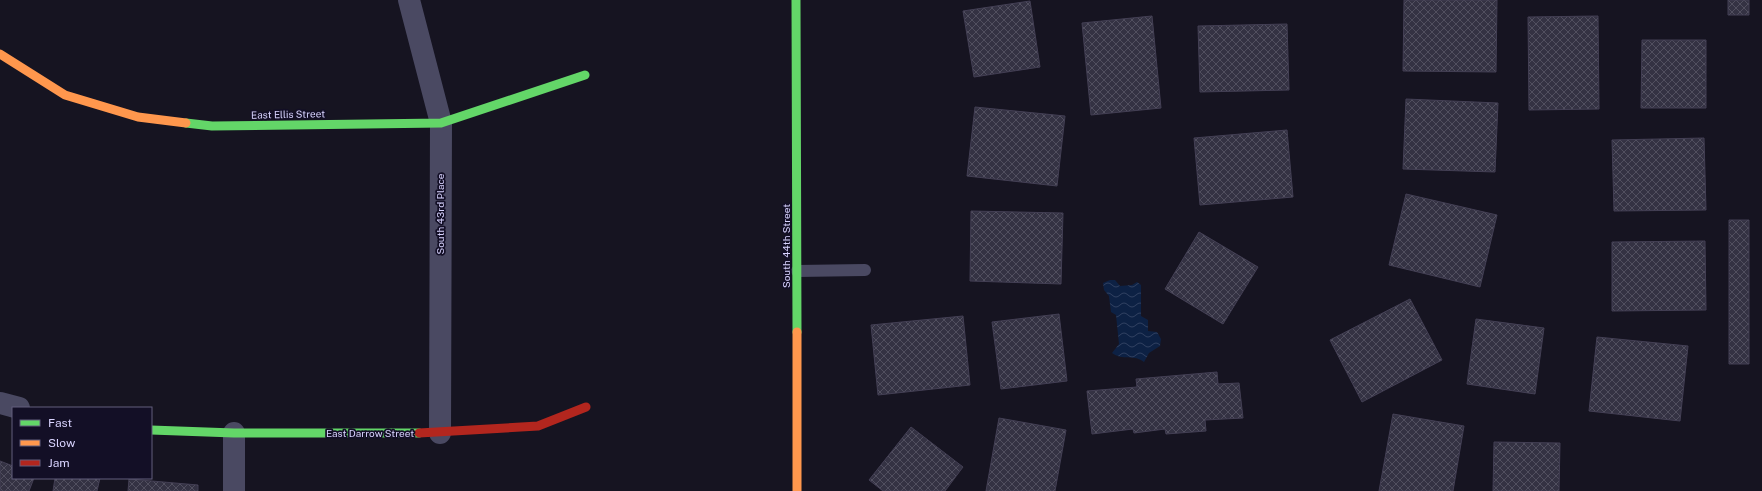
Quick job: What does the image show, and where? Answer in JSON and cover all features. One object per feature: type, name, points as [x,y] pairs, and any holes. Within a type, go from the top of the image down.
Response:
[{"type":"street","name":"South 43rd Place","points":[[408,0],[441,123],[440,433]]},
{"type":"street","name":"South 44th Street","points":[[796,0],[797,491]]},
{"type":"street","name":"East Ellis Street","points":[[0,54],[65,95],[138,117],[212,126],[441,123],[585,75]]},
{"type":"street","points":[[0,403],[15,407]]},
{"type":"street","name":"East Darrow Street","points":[[152,430],[234,433],[440,433],[538,426],[586,407]]},
{"type":"street","points":[[234,433],[234,491]]},
{"type":"lane","points":[[797,271],[864,270]]},
{"type":"water","points":[[1110,280],[1115,280],[1120,286],[1132,285],[1137,282],[1141,285],[1141,316],[1148,320],[1148,331],[1157,332],[1161,339],[1160,346],[1149,353],[1144,362],[1137,358],[1120,357],[1112,353],[1119,344],[1116,315],[1111,312],[1109,296],[1104,290],[1103,283]]},
{"type":"building","points":[[1404,0],[1497,0],[1496,72],[1403,71]]},
{"type":"building","points":[[1728,0],[1749,0],[1749,15],[1728,15]]},
{"type":"building","points":[[1030,1],[1040,67],[974,77],[963,11]]},
{"type":"building","points":[[1152,16],[1161,108],[1091,115],[1082,23]]},
{"type":"building","points":[[1598,16],[1599,109],[1529,110],[1528,17]]},
{"type":"building","points":[[1287,24],[1289,90],[1200,92],[1198,26]]},
{"type":"building","points":[[1642,40],[1706,40],[1706,108],[1641,108]]},
{"type":"building","points":[[1406,99],[1498,103],[1495,172],[1403,169]]},
{"type":"building","points":[[975,107],[1065,116],[1057,186],[967,176]]},
{"type":"building","points":[[1287,130],[1293,197],[1200,205],[1194,138]]},
{"type":"building","points":[[1704,138],[1706,210],[1614,211],[1612,140]]},
{"type":"building","points":[[1406,194],[1497,215],[1480,287],[1389,265]]},
{"type":"building","points":[[971,211],[1063,213],[1061,284],[970,281]]},
{"type":"building","points":[[1729,220],[1749,220],[1749,364],[1729,364]]},
{"type":"building","points":[[1199,232],[1258,267],[1223,324],[1165,289]]},
{"type":"building","points":[[1705,241],[1706,310],[1612,311],[1612,242]]},
{"type":"building","points":[[1410,299],[1442,360],[1362,402],[1330,340]]},
{"type":"building","points":[[1059,314],[1067,381],[1001,389],[992,322]]},
{"type":"building","points":[[963,316],[970,385],[878,395],[871,325]]},
{"type":"building","points":[[1476,319],[1544,328],[1535,394],[1467,384]]},
{"type":"building","points":[[1597,337],[1688,346],[1680,421],[1589,411]]},
{"type":"building","points":[[1217,372],[1218,384],[1239,383],[1243,418],[1205,420],[1206,431],[1166,434],[1165,429],[1134,433],[1133,429],[1092,434],[1087,391],[1137,387],[1136,379]]},
{"type":"building","points":[[1393,414],[1464,426],[1453,491],[1379,491]]},
{"type":"building","points":[[999,418],[1066,430],[1055,491],[986,491]]},
{"type":"building","points":[[911,427],[963,467],[945,491],[883,491],[869,480]]},
{"type":"building","points":[[1494,442],[1560,443],[1559,491],[1493,491]]},
{"type":"building","points":[[0,461],[12,466],[12,479],[34,479],[29,491],[0,491]]},
{"type":"building","points":[[55,479],[100,479],[97,491],[53,491]]},
{"type":"building","points":[[129,479],[198,485],[198,491],[128,491]]},
{"type":"traffic: fast","points":[[796,0],[797,332]]},
{"type":"traffic: fast","points":[[186,123],[212,126],[441,123],[585,75]]},
{"type":"traffic: fast","points":[[152,430],[234,433],[419,433]]},
{"type":"traffic: slow","points":[[0,54],[65,95],[138,117],[186,123]]},
{"type":"traffic: slow","points":[[797,332],[797,491]]},
{"type":"traffic: jam","points":[[419,433],[538,426],[586,407]]}]
